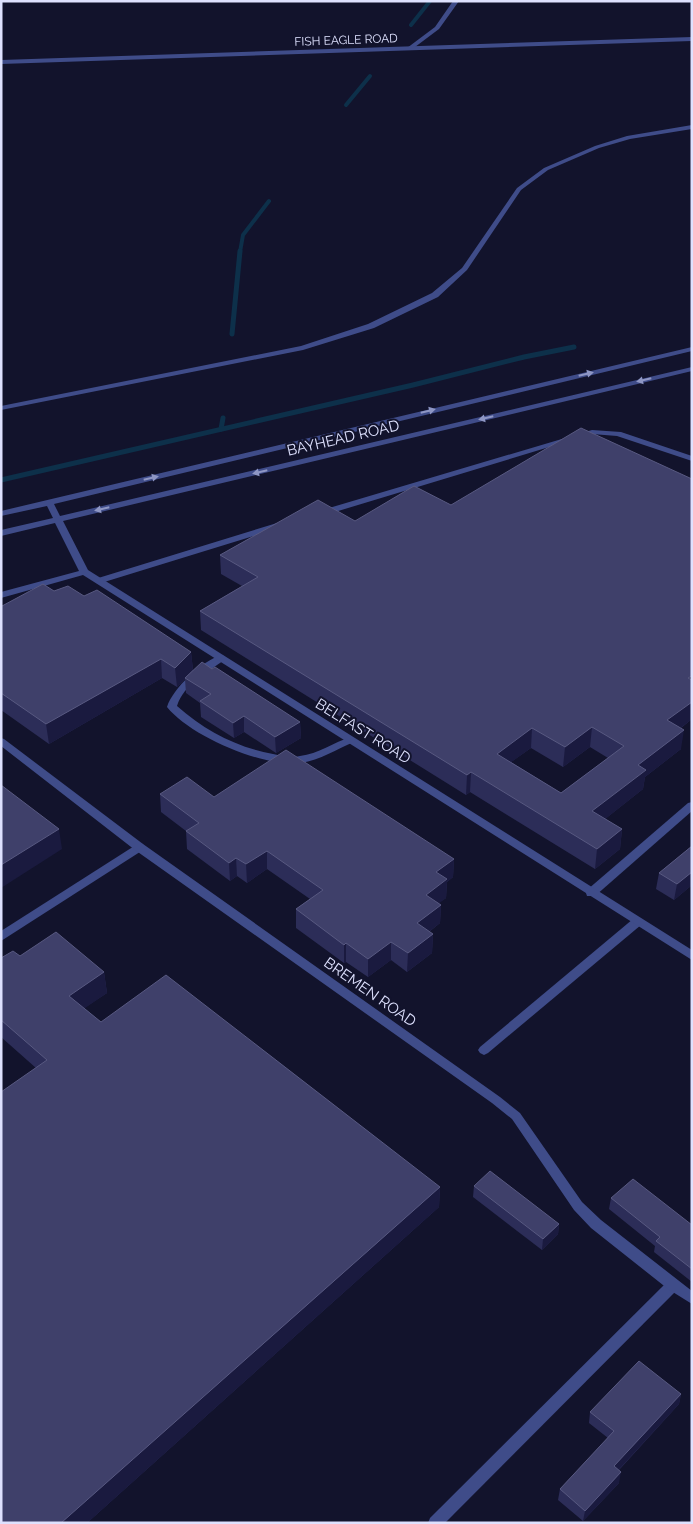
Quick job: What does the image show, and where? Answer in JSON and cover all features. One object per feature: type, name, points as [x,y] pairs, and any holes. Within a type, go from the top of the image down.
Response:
[{"type":"street","points":[[409,49],[437,28],[456,1]]},
{"type":"street","name":"FISH EAGLE ROAD","points":[[1,62],[692,39]]},
{"type":"street","points":[[1,408],[303,348],[371,326],[435,296],[465,269],[519,188],[546,169],[597,147],[629,137],[692,127]]},
{"type":"street","name":"BAYHEAD ROAD","points":[[1,514],[692,349]]},
{"type":"street","name":"BAYHEAD ROAD","points":[[1,533],[692,369]]},
{"type":"street","points":[[317,514],[592,432],[618,434],[692,459]]},
{"type":"street","points":[[1,595],[84,572],[49,502]]},
{"type":"street","points":[[98,580],[289,523]]},
{"type":"street","name":"BELFAST ROAD","points":[[84,572],[692,956]]},
{"type":"street","points":[[221,658],[180,690],[174,699],[172,707],[186,720],[216,740],[244,751],[286,760],[303,759],[351,740]]},
{"type":"street","name":"BREMEN ROAD","points":[[1,741],[139,847],[516,1116],[528,1137],[578,1206],[596,1224],[692,1298]]},
{"type":"street","points":[[591,893],[692,805]]},
{"type":"street","points":[[1,937],[139,847]]},
{"type":"street","points":[[484,1050],[637,922]]},
{"type":"street","points":[[435,1523],[673,1285]]},
{"type":"building","points":[[581,428],[692,479],[692,676],[688,678],[692,680],[692,702],[667,720],[684,730],[638,765],[646,770],[592,811],[622,829],[597,849],[471,772],[467,775],[200,611],[258,577],[220,555],[318,500],[355,521],[414,486],[451,505]],"holes":[[[592,727],[624,746],[561,793],[497,754],[532,728],[565,747]]]},
{"type":"building","points":[[43,584],[54,591],[68,586],[84,596],[97,590],[191,652],[175,668],[161,659],[46,724],[1,693],[1,606]]},
{"type":"building","points":[[202,662],[212,669],[215,667],[300,722],[275,737],[244,716],[233,723],[200,701],[211,694],[185,678]]},
{"type":"building","points":[[286,750],[454,859],[436,872],[447,879],[426,895],[441,905],[417,923],[433,934],[408,953],[391,942],[368,959],[346,943],[344,945],[296,909],[323,890],[267,851],[246,864],[236,858],[229,863],[186,831],[199,823],[160,794],[187,777],[214,797]]},
{"type":"building","points":[[1,785],[59,829],[1,865]]},
{"type":"building","points":[[692,846],[692,872],[677,884],[659,873]]},
{"type":"building","points":[[56,932],[104,972],[69,996],[101,1022],[166,975],[440,1187],[61,1523],[1,1523],[1,1092],[47,1060],[1,1020],[1,958],[13,951],[20,956]]},
{"type":"building","points":[[490,1171],[559,1224],[543,1239],[474,1186]]},
{"type":"building","points":[[633,1179],[692,1225],[692,1269],[656,1241],[660,1237],[611,1198]]},
{"type":"building","points":[[639,1361],[681,1394],[614,1466],[621,1472],[585,1511],[560,1489],[614,1431],[590,1412]]},
{"type":"waterway","points":[[411,25],[430,1]]},
{"type":"waterway","points":[[346,105],[370,76]]},
{"type":"waterway","points":[[240,252],[243,235],[269,201]]},
{"type":"waterway","points":[[232,334],[240,251]]},
{"type":"waterway","points":[[1,480],[413,385],[524,357],[574,347]]},
{"type":"waterway","points":[[221,429],[223,418]]}]
